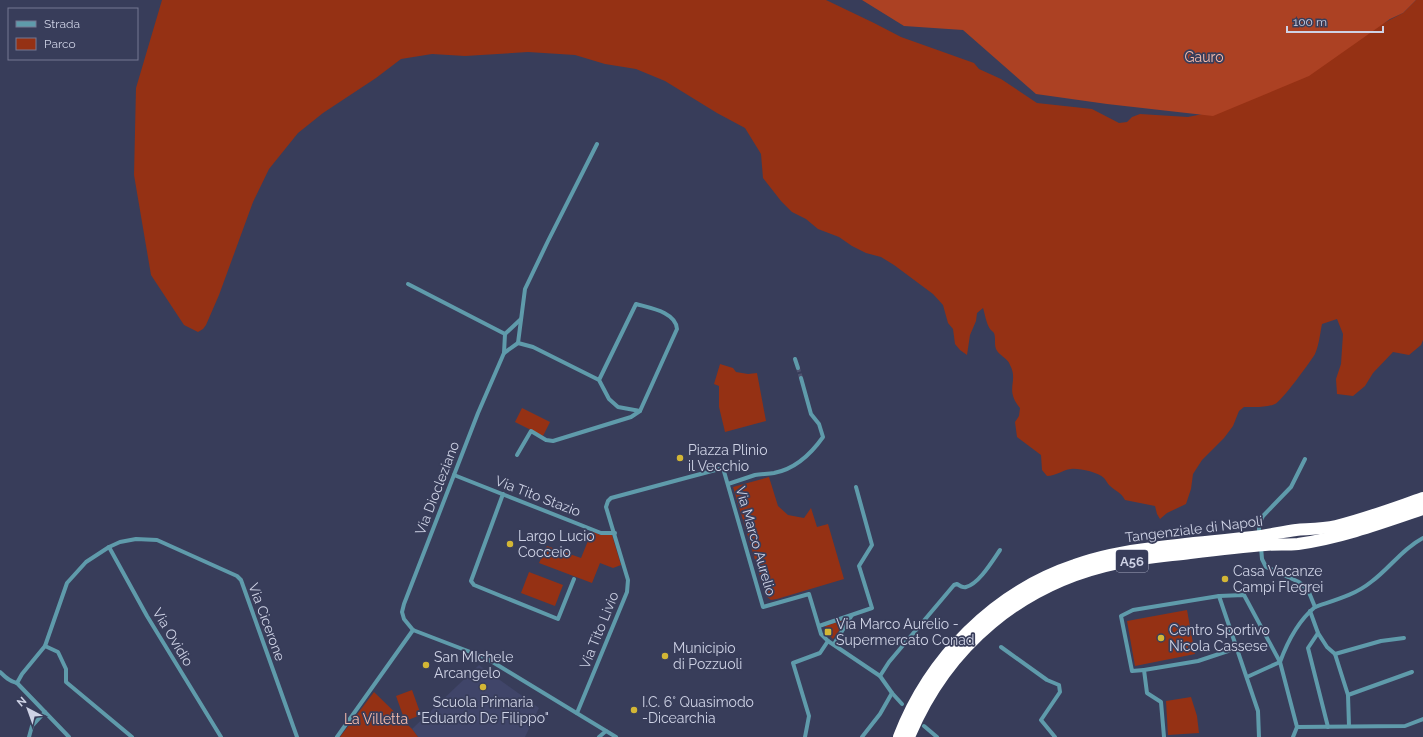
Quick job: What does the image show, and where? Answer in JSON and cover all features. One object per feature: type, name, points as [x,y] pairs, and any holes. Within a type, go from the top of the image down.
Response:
[{"type":"highway","name":"Tangenziale di Napoli","points":[[899,737],[912,706],[921,691],[945,656],[961,638],[998,606],[1030,585],[1052,574],[1088,561],[1119,553],[1334,526],[1423,498]]},
{"type":"highway","name":"Tangenziale di Napoli","points":[[909,737],[929,696],[944,673],[967,646],[983,630],[1005,612],[1050,585],[1092,569],[1147,558],[1266,545],[1298,544],[1377,525],[1423,509]]},
{"type":"street","points":[[504,353],[518,343],[525,289],[597,144]]},
{"type":"street","points":[[408,284],[505,334],[521,319]]},
{"type":"street","points":[[517,455],[531,431],[546,440],[553,441],[632,417],[640,411],[677,329],[677,324],[674,319],[659,311],[636,304],[600,380]]},
{"type":"street","name":"Via Diocleziano","points":[[413,630],[404,619],[402,612],[404,604],[478,413],[504,353],[505,334]]},
{"type":"street","points":[[518,343],[533,347],[600,380],[609,399],[618,407],[640,411]]},
{"type":"street","points":[[795,359],[798,368]]},
{"type":"street","points":[[728,484],[756,475],[788,470],[815,449],[823,437],[819,424],[811,414],[800,378]]},
{"type":"street","points":[[1305,460],[1291,487],[1264,515],[1258,525],[1262,559],[1266,567],[1299,582],[1304,586],[1308,590],[1315,607]]},
{"type":"street","name":"Via Marco Aurelio","points":[[669,482],[723,468],[763,607],[809,594],[821,634],[880,676],[902,704]]},
{"type":"street","name":"Via Tito Stazio","points":[[454,475],[601,533],[615,533]]},
{"type":"street","name":"Via Tito Livio","points":[[578,713],[627,592],[628,580],[606,507],[608,501],[611,498],[669,482]]},
{"type":"street","points":[[819,626],[872,608],[859,566],[872,545],[856,486]]},
{"type":"street","points":[[503,494],[471,581],[474,585],[558,619],[574,579]]},
{"type":"street","points":[[1246,677],[1280,662],[1287,643],[1310,611],[1315,607],[1356,592],[1372,582],[1413,544],[1423,538]]},
{"type":"street","name":"Via Cicerone","points":[[17,683],[22,674],[45,646],[67,584],[86,562],[109,547],[120,542],[136,539],[158,540],[239,578],[297,737]]},
{"type":"street","name":"Via Ovidio","points":[[109,547],[147,616],[221,737]]},
{"type":"street","points":[[880,676],[889,662],[954,585],[958,584],[964,588],[978,580],[1000,550]]},
{"type":"street","points":[[1237,648],[1198,661],[1132,671],[1122,616],[1133,610],[1219,596],[1244,595],[1280,662],[1297,727],[1292,737]]},
{"type":"street","points":[[1219,596],[1258,711],[1259,737]]},
{"type":"street","points":[[1310,611],[1318,633],[1327,647],[1335,654],[1348,695],[1349,726]]},
{"type":"street","points":[[834,644],[853,614]]},
{"type":"street","points":[[337,737],[413,630],[486,658],[616,737]]},
{"type":"street","points":[[1318,633],[1308,648],[1328,727]]},
{"type":"street","points":[[1335,654],[1381,641],[1404,638]]},
{"type":"street","points":[[805,737],[809,716],[793,663],[820,653],[828,640]]},
{"type":"street","points":[[45,646],[58,652],[66,669],[66,682],[132,737]]},
{"type":"street","points":[[1001,647],[1047,680],[1059,685],[1060,692],[1041,720],[1054,737]]},
{"type":"street","points":[[1144,670],[1147,693],[1161,702],[1164,737]]},
{"type":"street","points":[[0,672],[5,678],[17,683],[69,737]]},
{"type":"street","points":[[1348,695],[1412,672]]},
{"type":"street","points":[[862,737],[880,714],[892,693]]},
{"type":"street","points":[[29,737],[32,726],[45,712]]},
{"type":"street","points":[[1297,727],[1405,726],[1423,719]]},
{"type":"street","points":[[924,726],[936,737]]},
{"type":"street","points":[[599,737],[606,731]]},
{"type":"shaded area","name":"Scuola Primaria \"Eduardo De Filippo\"","points":[[479,665],[539,708],[525,737],[418,737],[412,729]]},
{"type":"green space","points":[[162,0],[826,0],[901,37],[974,63],[979,69],[1001,79],[1037,103],[1092,109],[1119,123],[1127,122],[1132,117],[1140,114],[1188,117],[1212,112],[1403,13],[1416,0],[1423,0],[1423,340],[1421,345],[1409,355],[1393,352],[1373,373],[1365,386],[1353,396],[1337,394],[1336,379],[1341,364],[1343,334],[1337,319],[1322,324],[1315,354],[1289,389],[1275,404],[1264,407],[1244,407],[1239,411],[1233,426],[1224,438],[1202,460],[1193,474],[1191,489],[1186,504],[1167,513],[1160,519],[1155,506],[1125,500],[1120,493],[1109,485],[1104,478],[1097,474],[1074,469],[1047,476],[1042,470],[1041,455],[1017,437],[1015,422],[1019,416],[1020,408],[1013,396],[1012,371],[1009,363],[996,349],[994,333],[989,327],[983,308],[977,313],[976,321],[970,335],[967,355],[955,344],[953,329],[948,323],[943,305],[933,294],[881,257],[866,253],[839,237],[818,229],[806,219],[792,212],[781,201],[763,178],[761,154],[745,128],[717,113],[665,81],[636,69],[605,64],[575,55],[528,52],[465,56],[432,54],[401,59],[376,78],[323,113],[298,133],[269,169],[253,202],[219,295],[206,325],[198,332],[184,325],[151,275],[134,175],[136,88]]},
{"type":"green space","name":"Gauro","points":[[862,0],[1416,0],[1403,13],[1390,19],[1309,76],[1213,116],[1036,94],[963,30],[904,26]]},
{"type":"green space","points":[[720,364],[733,368],[736,372],[748,374],[757,373],[766,421],[725,432],[719,407],[719,386],[714,384]]},
{"type":"green space","points":[[522,408],[550,422],[543,436],[515,422]]},
{"type":"green space","points":[[769,477],[778,506],[788,515],[804,518],[811,508],[817,527],[828,524],[844,579],[777,599],[771,600],[766,596],[733,487]]},
{"type":"green space","points":[[592,531],[600,535],[612,535],[621,565],[613,568],[600,563],[592,583],[539,563],[547,546],[581,558]]},
{"type":"green space","points":[[529,572],[563,585],[555,606],[521,593]]},
{"type":"green space","name":"Centro Sportivo Nicola Cassese","points":[[1187,610],[1195,654],[1135,666],[1127,621]]},
{"type":"green space","points":[[847,619],[833,639],[828,634],[825,626]]},
{"type":"green space","points":[[412,690],[421,715],[405,721],[396,696]]},
{"type":"green space","name":"La Villetta","points":[[374,692],[412,729],[418,737],[340,737]]},
{"type":"green space","points":[[1191,697],[1197,716],[1199,733],[1168,735],[1166,701]]},
{"type":"tunnel","points":[[798,368],[801,378]]},
{"type":"place","name":"Piazza Plinio il Vecchio","points":[[680,458]]},
{"type":"place","name":"Largo Lucio Cocceio","points":[[510,544]]},
{"type":"place","name":"Casa Vacanze Campi Flegrei","points":[[1225,579]]},
{"type":"place","name":"Via Marco Aurelio - Supermercato Conad","points":[[828,632]]},
{"type":"place","name":"Centro Sportivo Nicola Cassese","points":[[1161,638]]},
{"type":"place","name":"Municipio di Pozzuoli","points":[[665,656]]},
{"type":"place","name":"San MIchele Arcangelo","points":[[426,665]]},
{"type":"place","name":"Scuola Primaria \"Eduardo De Filippo\"","points":[[483,687]]},
{"type":"place","name":"I.C. 6° Quasimodo -Dicearchia","points":[[634,710]]}]
